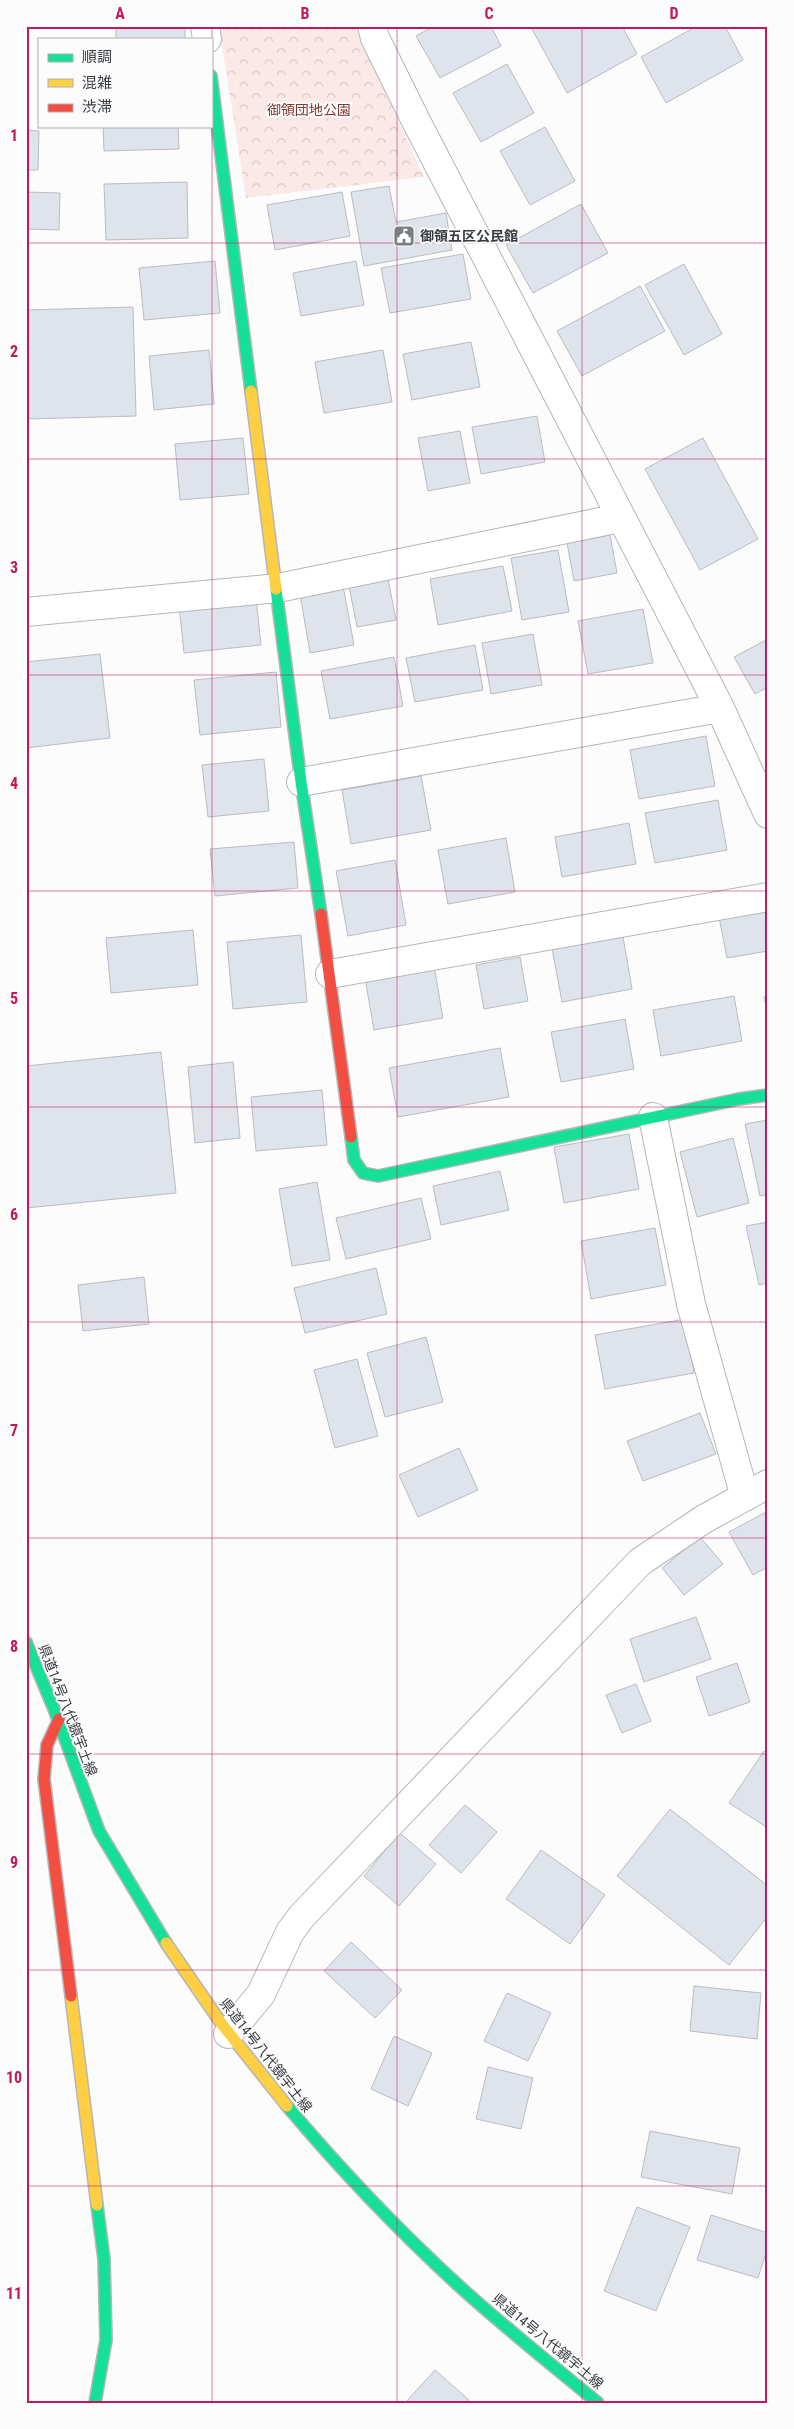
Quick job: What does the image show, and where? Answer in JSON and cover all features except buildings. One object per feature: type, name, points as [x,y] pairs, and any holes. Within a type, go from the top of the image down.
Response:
[{"type":"street","points":[[372,26],[375,38],[411,111],[720,708],[768,814]]},
{"type":"street","points":[[212,84],[260,470],[278,588],[301,782],[330,974],[354,1160],[363,1173],[378,1176],[739,1098],[768,1095]]},
{"type":"street","points":[[26,612],[278,588],[620,518]]},
{"type":"street","points":[[301,782],[720,708]]},
{"type":"street","points":[[330,974],[768,897]]},
{"type":"street","points":[[652,1117],[691,1304],[744,1497]]},
{"type":"street","points":[[228,2034],[260,1994],[290,1932],[302,1916],[640,1562],[669,1540],[768,1484]]},
{"type":"street","name":"県道14号八代鏡宇土線","points":[[26,1642],[59,1719],[80,1782],[105,1843],[166,1947],[228,2034],[287,2108],[412,2242],[458,2285],[598,2403]]},
{"type":"street","points":[[59,1719],[47,1745],[44,1779],[104,2259],[106,2340],[95,2403]]},
{"type":"green space","name":"御領団地公園","points":[[219,26],[355,26],[424,177],[246,198]]},
{"type":"traffic: fast","points":[[212,84],[251,391]]},
{"type":"traffic: fast","points":[[276,589],[301,782],[321,914]]},
{"type":"traffic: fast","points":[[351,1137],[354,1160],[363,1173],[378,1176],[739,1099],[768,1095]]},
{"type":"traffic: fast","points":[[26,1642],[54,1709],[99,1831],[166,1943]]},
{"type":"traffic: fast","points":[[287,2106],[370,2198],[435,2264],[492,2315],[598,2403]]},
{"type":"traffic: fast","points":[[95,2403],[106,2340],[104,2259],[97,2205]]},
{"type":"traffic: slow","points":[[251,391],[276,589]]},
{"type":"traffic: slow","points":[[166,1943],[221,2023],[287,2106]]},
{"type":"traffic: slow","points":[[71,1996],[97,2205]]},
{"type":"traffic: jam","points":[[321,914],[351,1137]]},
{"type":"traffic: jam","points":[[59,1719],[47,1745],[44,1779],[71,1996]]},
{"type":"place","name":"御領五区公民館","points":[[404,236]]}]
